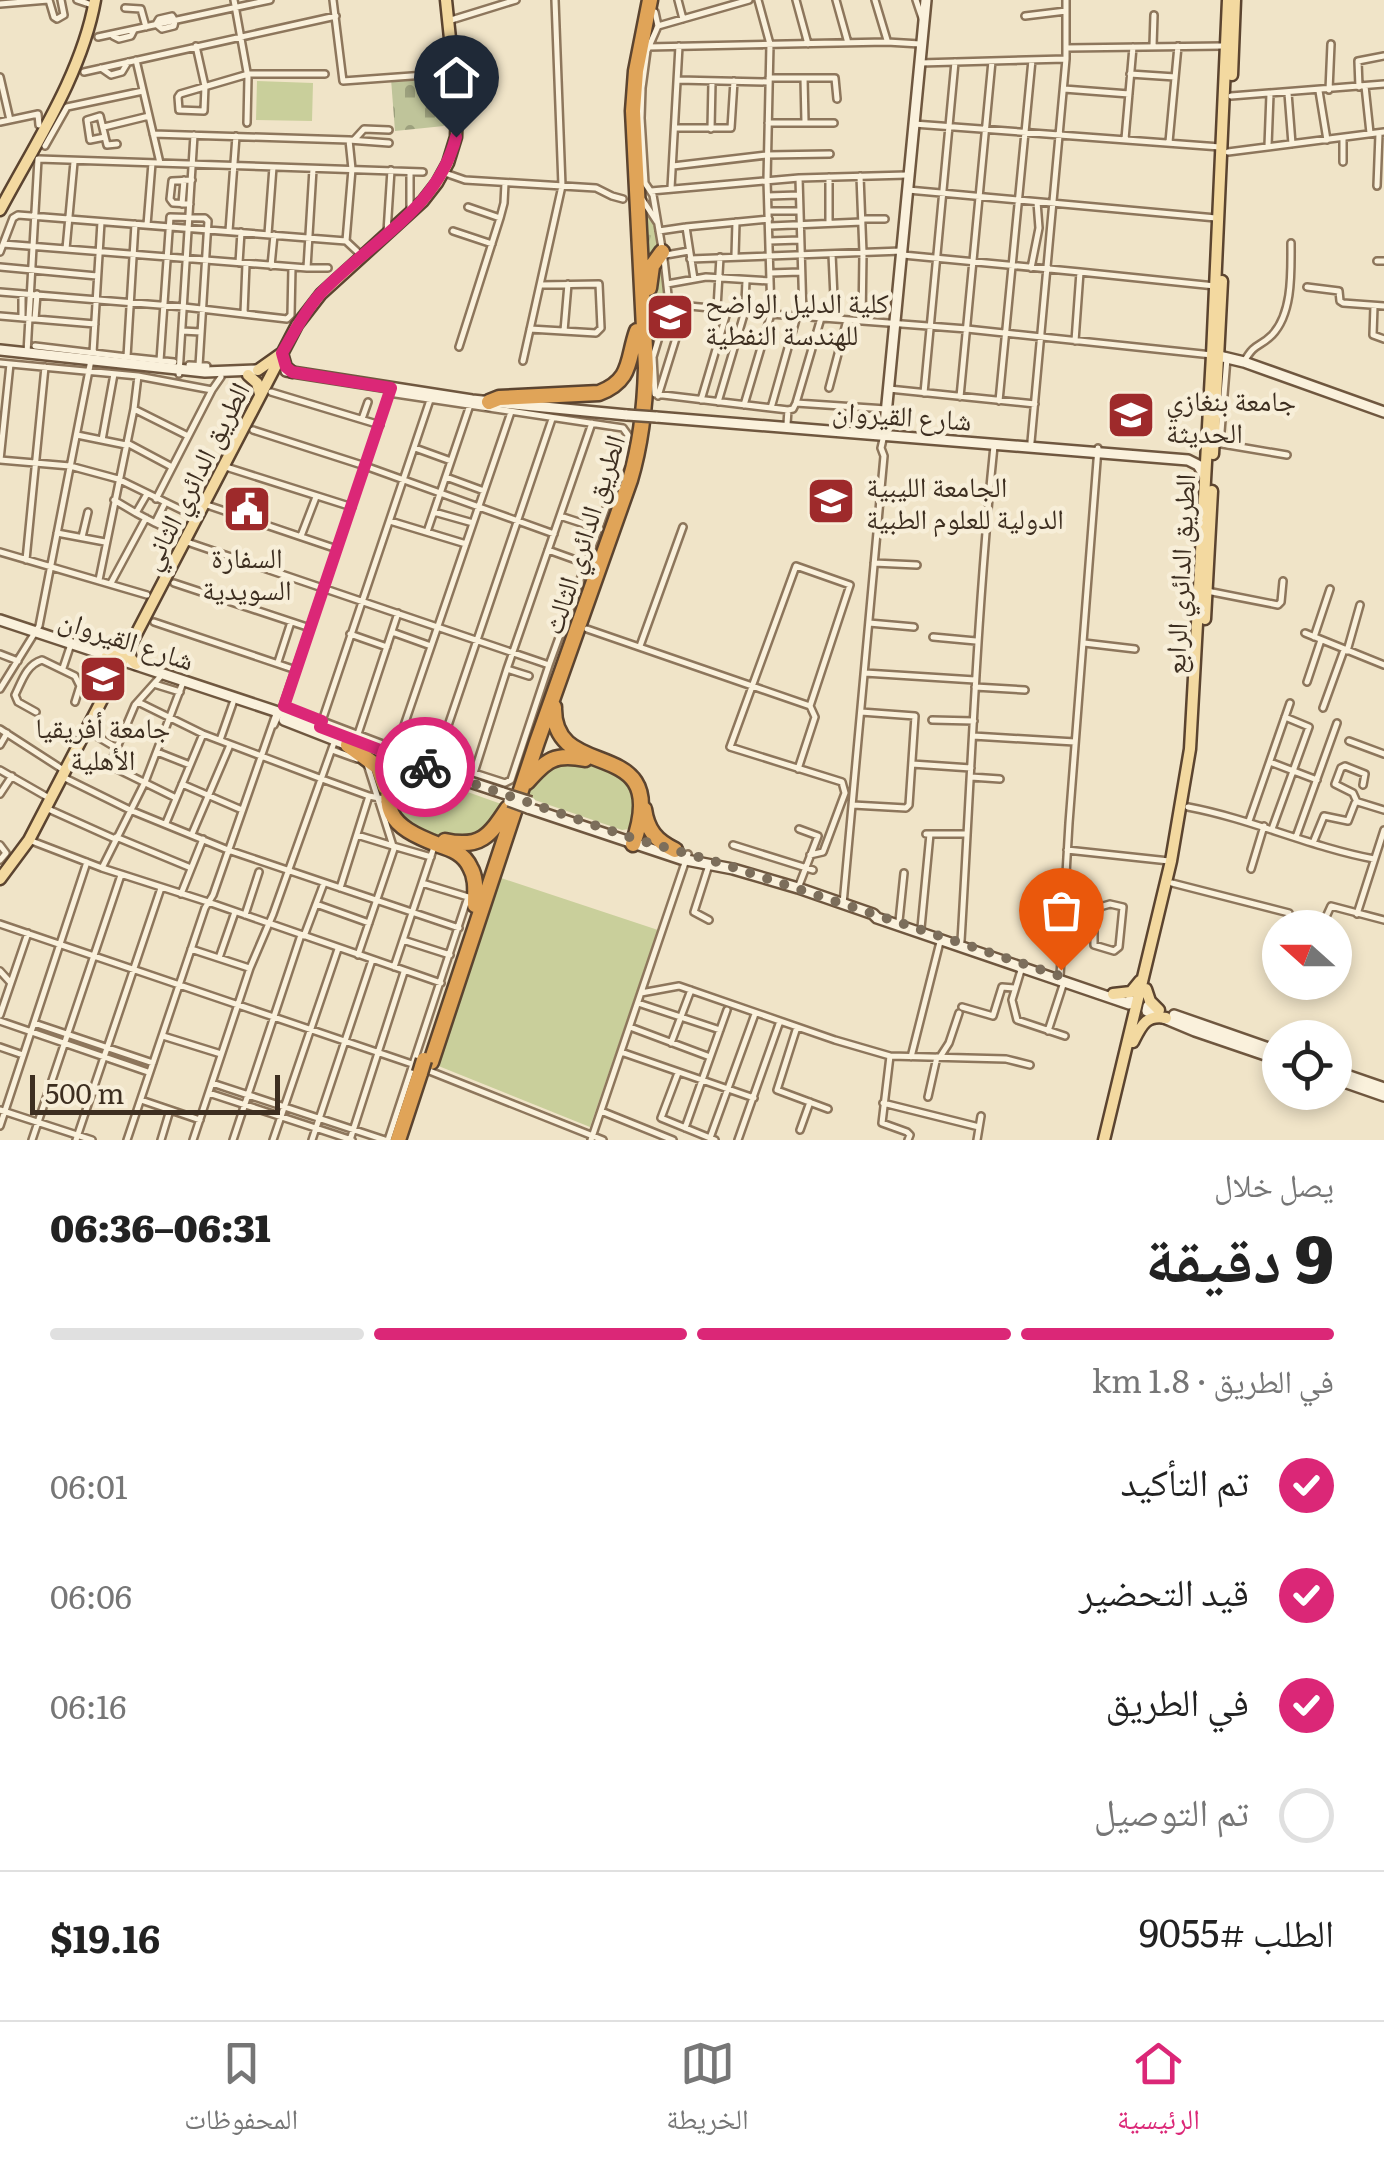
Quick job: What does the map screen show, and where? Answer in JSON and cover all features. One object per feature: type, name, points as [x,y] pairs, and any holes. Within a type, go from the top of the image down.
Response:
[{"type":"highway","name":"الطريق الدائري الثالث","points":[[401,1140],[504,800],[628,464],[639,406],[626,111],[630,72],[650,4]]},
{"type":"highway","name":"الطريق الدائري الثالث","points":[[423,1067],[634,466],[643,422],[645,348],[633,111],[636,72],[650,4]]},
{"type":"highway","points":[[645,348],[650,321],[649,280],[654,263],[663,254]]},
{"type":"highway","points":[[488,402],[606,390],[626,372],[638,331]]},
{"type":"highway","points":[[556,690],[554,721],[561,738],[581,752],[624,770],[635,780],[650,830],[683,855]]},
{"type":"highway","points":[[345,742],[378,767],[380,796],[395,820],[434,849],[459,853],[466,860],[474,876],[472,901]]},
{"type":"highway","points":[[523,786],[542,765],[566,756],[618,772],[631,782],[639,805],[631,837]]},
{"type":"highway","points":[[404,761],[392,797],[398,817],[410,828],[443,841],[477,842],[491,832],[504,800]]},
{"type":"highway","points":[[380,796],[404,761]]},
{"type":"highway","points":[[631,837],[641,814],[642,796]]},
{"type":"main road","name":"الطريق الدائري الثاني","points":[[0,879],[49,804],[224,466],[266,393],[272,372],[312,304],[431,192],[444,172],[456,137],[457,106],[446,0]]},
{"type":"main road","points":[[884,433],[926,0]]},
{"type":"main road","name":"الطريق الدائري الرابع","points":[[1226,124],[1226,46],[1232,0]]},
{"type":"main road","name":"الطريق الدائري الرابع","points":[[1219,356],[1215,286],[1230,96],[1232,0]]},
{"type":"main road","points":[[0,199],[77,50],[88,1]]},
{"type":"main road","points":[[0,210],[39,146],[82,51],[88,1]]},
{"type":"main road","name":"الطريق الدائري الرابع","points":[[1107,1140],[1188,807],[1207,591],[1224,149]]},
{"type":"main road","name":"شارع القيروان","points":[[0,352],[31,350],[91,362]]},
{"type":"main road","name":"شارع القيروان","points":[[0,352],[253,373]]},
{"type":"main road","points":[[266,393],[253,373],[282,353],[292,372]]},
{"type":"main road","points":[[1219,356],[1384,412]]},
{"type":"main road","name":"شارع القيروان","points":[[181,368],[221,377],[292,372],[512,408],[788,424],[1190,458]]},
{"type":"main road","name":"شارع القيروان","points":[[272,372],[365,384]]},
{"type":"main road","name":"شارع القيروان","points":[[656,415],[1098,450]]},
{"type":"main road","points":[[1206,479],[1190,458],[1214,442]]},
{"type":"main road","name":"الطريق الدائري الرابع","points":[[1107,1140],[1192,754],[1206,479],[1214,442]]},
{"type":"main road","name":"شارع القيروان","points":[[0,620],[278,715],[321,724],[345,742]]},
{"type":"main road","points":[[120,663],[157,681],[278,715],[504,800],[631,837],[709,865],[734,869]]},
{"type":"main road","points":[[683,855],[921,928],[1029,969]]},
{"type":"main road","points":[[873,914],[1115,997],[1129,1010],[1132,1024]]},
{"type":"main road","points":[[1115,997],[1131,992],[1143,976]]},
{"type":"main road","points":[[1146,989],[1150,1001],[1162,1014],[1262,1052]]},
{"type":"main road","points":[[1133,1042],[1147,1020],[1162,1014]]},
{"type":"main road","points":[[1225,1037],[1262,1047]]},
{"type":"main road","points":[[1352,1081],[1384,1092]]},
{"type":"street","points":[[0,4],[49,0],[57,20],[64,16],[61,0]]},
{"type":"street","points":[[98,37],[234,4],[270,0]]},
{"type":"street","points":[[333,0],[341,79],[345,83],[454,73]]},
{"type":"street","points":[[448,21],[516,0]]},
{"type":"street","points":[[523,361],[562,186],[555,0]]},
{"type":"street","points":[[678,0],[683,19]]},
{"type":"street","points":[[718,0],[720,8]]},
{"type":"street","points":[[658,26],[750,0]]},
{"type":"street","points":[[744,405],[771,314],[767,180],[770,44],[758,0]]},
{"type":"street","points":[[796,0],[808,44]]},
{"type":"street","points":[[836,0],[848,42]]},
{"type":"street","points":[[875,0],[887,42]]},
{"type":"street","points":[[916,0],[924,24]]},
{"type":"street","points":[[1031,442],[1064,89],[1066,0]]},
{"type":"street","points":[[234,4],[248,75],[247,123]]},
{"type":"street","points":[[650,4],[658,26],[648,47],[642,88],[645,183],[651,191],[659,228],[669,304],[653,358],[653,391],[658,396],[793,409],[822,318]]},
{"type":"street","points":[[125,8],[141,9],[146,27]]},
{"type":"street","points":[[1024,16],[1066,11]]},
{"type":"street","points":[[1153,46],[1154,15]]},
{"type":"street","points":[[84,72],[336,16]]},
{"type":"street","points":[[648,47],[922,44]]},
{"type":"street","points":[[1329,90],[1331,44]]},
{"type":"street","points":[[196,46],[205,86],[203,112],[179,110],[179,94],[205,86],[248,75],[325,74]]},
{"type":"street","points":[[671,188],[679,46]]},
{"type":"street","points":[[1125,139],[1133,46]]},
{"type":"street","points":[[1169,142],[1178,46]]},
{"type":"street","points":[[1066,48],[1226,46]]},
{"type":"street","points":[[1370,134],[1358,61],[1384,56]]},
{"type":"street","points":[[920,63],[1066,59]]},
{"type":"street","points":[[1000,401],[1032,60]]},
{"type":"street","points":[[132,61],[149,116],[156,163],[148,225]]},
{"type":"street","points":[[960,397],[992,61]]},
{"type":"street","points":[[924,393],[955,62]]},
{"type":"street","points":[[1130,74],[1175,77]]},
{"type":"street","points":[[0,77],[10,120]]},
{"type":"street","points":[[804,78],[805,122]]},
{"type":"street","points":[[678,80],[834,78],[837,99]]},
{"type":"street","points":[[712,80],[712,129]]},
{"type":"street","points":[[676,128],[733,126],[734,81]]},
{"type":"street","points":[[1230,96],[1384,84]]},
{"type":"street","points":[[1064,89],[1129,94]]},
{"type":"street","points":[[1320,90],[1327,140]]},
{"type":"street","points":[[31,350],[28,318],[39,146],[67,107],[143,91]]},
{"type":"street","points":[[1288,92],[1292,144]]},
{"type":"street","points":[[1268,147],[1270,94]]},
{"type":"street","points":[[0,122],[38,114],[39,125]]},
{"type":"street","points":[[105,136],[90,140],[87,120],[100,116],[108,146],[117,144]]},
{"type":"street","points":[[104,126],[149,116]]},
{"type":"street","points":[[768,124],[834,123]]},
{"type":"street","points":[[914,124],[1224,149],[1381,132],[1377,186]]},
{"type":"street","points":[[346,241],[352,140],[364,129],[390,130]]},
{"type":"street","points":[[153,134],[390,142]]},
{"type":"street","points":[[182,204],[193,164],[194,135]]},
{"type":"street","points":[[229,231],[236,136]]},
{"type":"street","points":[[1343,138],[1343,162]]},
{"type":"street","points":[[674,166],[767,155],[830,154]]},
{"type":"street","points":[[38,160],[424,172]]},
{"type":"street","points":[[66,248],[74,160]]},
{"type":"street","points":[[272,266],[273,167]]},
{"type":"street","points":[[306,268],[313,170]]},
{"type":"street","points":[[386,235],[391,170]]},
{"type":"street","points":[[410,172],[410,213]]},
{"type":"street","points":[[444,172],[465,180],[596,188],[622,199]]},
{"type":"street","points":[[651,191],[767,180],[910,174]]},
{"type":"street","points":[[860,176],[862,322]]},
{"type":"street","points":[[829,223],[830,177]]},
{"type":"street","points":[[770,408],[800,316],[799,178]]},
{"type":"street","points":[[188,180],[171,183],[171,202],[190,204]]},
{"type":"street","points":[[181,368],[190,218],[188,180]]},
{"type":"street","points":[[459,348],[500,218],[505,184]]},
{"type":"street","points":[[908,190],[1218,218]]},
{"type":"street","points":[[768,196],[799,195]]},
{"type":"street","points":[[642,199],[659,228]]},
{"type":"street","points":[[1031,268],[1039,228],[1037,202]]},
{"type":"street","points":[[468,207],[500,218]]},
{"type":"street","points":[[768,211],[799,211]]},
{"type":"street","points":[[0,252],[14,216],[346,241],[362,256]]},
{"type":"street","points":[[0,363],[45,367],[127,357],[181,368],[203,366],[206,219],[172,216],[160,361]]},
{"type":"street","points":[[659,228],[885,219]]},
{"type":"street","points":[[0,689],[41,617],[91,362],[101,222]]},
{"type":"street","points":[[735,256],[736,222]]},
{"type":"street","points":[[127,357],[135,224]]},
{"type":"street","points":[[686,227],[694,279]]},
{"type":"street","points":[[453,231],[492,244]]},
{"type":"street","points":[[241,232],[244,314]]},
{"type":"street","points":[[769,241],[800,240]]},
{"type":"street","points":[[1244,362],[1252,348],[1270,337],[1284,313],[1290,284],[1291,243]]},
{"type":"street","points":[[4,244],[328,268]]},
{"type":"street","points":[[663,254],[720,257],[902,253],[1215,286]]},
{"type":"street","points":[[832,254],[835,319]]},
{"type":"street","points":[[717,308],[720,257]]},
{"type":"street","points":[[0,267],[98,276]]},
{"type":"street","points":[[0,292],[289,318],[292,268]]},
{"type":"street","points":[[668,284],[800,272]]},
{"type":"street","points":[[1074,341],[1080,272]]},
{"type":"street","points":[[718,402],[745,306],[746,279]]},
{"type":"street","points":[[530,329],[596,333],[601,328],[598,284],[540,284]]},
{"type":"street","points":[[564,330],[568,284]]},
{"type":"street","points":[[1307,287],[1339,291],[1342,303],[1384,306]]},
{"type":"street","points":[[669,304],[728,309],[745,306],[771,314],[967,329],[1219,356]]},
{"type":"street","points":[[1374,305],[1372,335],[1384,339]]},
{"type":"street","points":[[658,396],[686,306]]},
{"type":"street","points":[[701,400],[728,309]]},
{"type":"street","points":[[0,316],[95,324]]},
{"type":"street","points":[[829,388],[847,320]]},
{"type":"street","points":[[182,331],[201,332]]},
{"type":"street","points":[[91,362],[114,374],[212,390]]},
{"type":"street","points":[[10,364],[0,460],[70,466],[118,479],[197,518]]},
{"type":"street","points":[[26,560],[45,367]]},
{"type":"street","points":[[102,440],[114,374]]},
{"type":"street","points":[[99,580],[138,376]]},
{"type":"street","points":[[156,499],[221,377]]},
{"type":"street","points":[[888,389],[1035,404]]},
{"type":"street","points":[[127,1140],[190,948],[296,670],[390,391],[430,400],[512,408],[623,428],[628,435],[600,529],[510,782],[436,761],[404,761],[430,646],[512,408]]},
{"type":"street","points":[[266,393],[380,425]]},
{"type":"street","points":[[321,724],[430,400]]},
{"type":"street","points":[[362,419],[368,402]]},
{"type":"street","points":[[427,532],[471,403]]},
{"type":"street","points":[[796,403],[886,410]]},
{"type":"street","points":[[134,409],[188,436]]},
{"type":"street","points":[[788,410],[788,424]]},
{"type":"street","points":[[436,761],[552,418]]},
{"type":"street","points":[[474,773],[592,423]]},
{"type":"street","points":[[253,430],[554,534]]},
{"type":"street","points":[[843,904],[884,433]]},
{"type":"street","points":[[77,436],[126,444],[172,466]]},
{"type":"street","points":[[1214,442],[1287,455]]},
{"type":"street","points":[[961,942],[976,641],[994,443]]},
{"type":"street","points":[[415,448],[451,461]]},
{"type":"street","points":[[1048,1030],[1062,979],[1064,904],[1098,450]]},
{"type":"street","points":[[224,466],[352,506]]},
{"type":"street","points":[[446,477],[484,490]]},
{"type":"street","points":[[136,513],[146,494]]},
{"type":"street","points":[[301,536],[316,496]]},
{"type":"street","points":[[114,500],[174,532]]},
{"type":"street","points":[[155,522],[166,504]]},
{"type":"street","points":[[204,504],[338,549]]},
{"type":"street","points":[[82,537],[88,512]]},
{"type":"street","points":[[434,512],[473,523]]},
{"type":"street","points":[[560,516],[600,529]]},
{"type":"street","points":[[111,583],[146,518]]},
{"type":"street","points":[[390,522],[466,544]]},
{"type":"street","points":[[640,646],[684,527]]},
{"type":"street","points":[[57,532],[105,542]]},
{"type":"street","points":[[184,542],[549,665]]},
{"type":"street","points":[[548,550],[587,564]]},
{"type":"street","points":[[0,552],[147,596]]},
{"type":"street","points":[[874,563],[917,565]]},
{"type":"street","points":[[798,769],[815,717],[810,706],[850,584],[796,566],[730,747],[798,769],[825,775],[842,782],[845,793],[823,852],[810,855]]},
{"type":"street","points":[[1207,591],[1278,605],[1283,581]]},
{"type":"street","points":[[174,583],[310,628]]},
{"type":"street","points":[[1306,682],[1330,589]]},
{"type":"street","points":[[1323,708],[1360,605]]},
{"type":"street","points":[[193,1140],[250,968],[322,779],[345,742],[398,613]]},
{"type":"street","points":[[154,622],[296,670]]},
{"type":"street","points":[[278,663],[291,622]]},
{"type":"street","points":[[868,623],[914,627]]},
{"type":"street","points":[[587,629],[810,706]]},
{"type":"street","points":[[392,632],[430,646]]},
{"type":"street","points":[[1305,633],[1384,665]]},
{"type":"street","points":[[350,634],[387,647]]},
{"type":"street","points":[[932,637],[976,641]]},
{"type":"street","points":[[1084,643],[1135,649]]},
{"type":"street","points":[[63,668],[72,644]]},
{"type":"street","points":[[0,654],[26,670]]},
{"type":"street","points":[[36,712],[15,698],[26,670],[34,662],[42,660],[75,676],[80,686],[75,702]]},
{"type":"street","points":[[506,669],[529,676]]},
{"type":"street","points":[[865,673],[1025,690]]},
{"type":"street","points":[[157,681],[138,702],[110,759],[113,767],[176,798]]},
{"type":"street","points":[[102,868],[145,782],[181,688]]},
{"type":"street","points":[[138,702],[202,734],[322,779],[380,796]]},
{"type":"street","points":[[220,740],[233,702]]},
{"type":"street","points":[[1249,821],[1290,703]]},
{"type":"street","points":[[853,805],[908,808],[912,764],[915,716],[860,712]]},
{"type":"street","points":[[1272,829],[1309,727],[1286,717]]},
{"type":"street","points":[[932,720],[974,721]]},
{"type":"street","points":[[1296,837],[1337,722]]},
{"type":"street","points":[[0,745],[4,731],[65,774],[130,810],[228,850],[459,928]]},
{"type":"street","points":[[88,731],[116,747]]},
{"type":"street","points":[[166,823],[202,734]]},
{"type":"street","points":[[973,736],[1076,742]]},
{"type":"street","points":[[1349,741],[1384,754]]},
{"type":"street","points":[[192,834],[230,744]]},
{"type":"street","points":[[156,752],[190,764]]},
{"type":"street","points":[[1270,762],[1317,780]]},
{"type":"street","points":[[912,764],[972,768]]},
{"type":"street","points":[[1313,843],[1324,816],[1348,821],[1357,802],[1353,793],[1335,784],[1341,768],[1365,774],[1363,785]]},
{"type":"street","points":[[0,770],[49,804],[115,838],[191,868]]},
{"type":"street","points":[[0,794],[12,776]]},
{"type":"street","points":[[971,777],[1000,779]]},
{"type":"street","points":[[182,784],[242,810]]},
{"type":"street","points":[[340,888],[356,834],[380,796]]},
{"type":"street","points":[[358,954],[393,846],[380,796]]},
{"type":"street","points":[[1357,802],[1384,810]]},
{"type":"street","points":[[1188,807],[1374,859]]},
{"type":"street","points":[[1251,870],[1264,826]]},
{"type":"street","points":[[798,888],[809,869],[818,836],[799,829]]},
{"type":"street","points":[[1357,914],[1384,830]]},
{"type":"street","points":[[356,834],[393,846],[434,849],[394,967]]},
{"type":"street","points":[[921,928],[928,834],[967,834]]},
{"type":"street","points":[[181,894],[203,839]]},
{"type":"street","points":[[29,840],[440,983]]},
{"type":"street","points":[[0,845],[6,853],[0,860]]},
{"type":"street","points":[[733,845],[809,869]]},
{"type":"street","points":[[1068,850],[1171,861]]},
{"type":"street","points":[[592,1138],[683,855]]},
{"type":"street","points":[[0,1126],[88,862]]},
{"type":"street","points":[[709,865],[694,912],[709,920]]},
{"type":"street","points":[[244,915],[260,872]]},
{"type":"street","points":[[900,922],[904,873]]},
{"type":"street","points":[[32,1140],[121,874]]},
{"type":"street","points":[[232,1140],[324,883]]},
{"type":"street","points":[[212,1083],[386,1140],[423,1067],[440,983],[472,901],[422,883]]},
{"type":"street","points":[[1172,883],[1277,910]]},
{"type":"street","points":[[77,1138],[161,888]]},
{"type":"street","points":[[316,904],[369,923]]},
{"type":"street","points":[[1064,904],[1093,909],[1110,904],[1123,907],[1122,929],[1114,951],[1094,945],[1093,909]]},
{"type":"street","points":[[219,958],[235,912]]},
{"type":"street","points":[[1352,913],[1384,920]]},
{"type":"street","points":[[0,924],[423,1067],[603,1140]]},
{"type":"street","points":[[28,933],[0,1018],[150,1072]]},
{"type":"street","points":[[911,1057],[941,939]]},
{"type":"street","points":[[402,940],[450,955]]},
{"type":"street","points":[[190,948],[250,968]]},
{"type":"street","points":[[272,1140],[338,948]]},
{"type":"street","points":[[312,1140],[372,960]]},
{"type":"street","points":[[1029,969],[1014,988],[1012,1000],[1018,1022],[1066,1036]]},
{"type":"street","points":[[208,1092],[350,1140],[405,971]]},
{"type":"street","points":[[0,972],[10,982]]},
{"type":"street","points":[[641,994],[673,986],[691,990],[890,1056],[1012,1060],[1030,1065]]},
{"type":"street","points":[[928,1097],[938,1057],[949,1043],[961,1010],[994,1015],[1002,987],[1014,988]]},
{"type":"street","points":[[671,1042],[691,990]]},
{"type":"street","points":[[638,1002],[720,1030]]},
{"type":"street","points":[[685,1128],[727,1010]]},
{"type":"street","points":[[678,1072],[661,1118],[712,1139],[755,1012]]},
{"type":"street","points":[[738,1140],[780,1021]]},
{"type":"street","points":[[34,1023],[154,1063]]},
{"type":"street","points":[[797,1027],[777,1090],[828,1109]]},
{"type":"street","points":[[630,1028],[710,1057]]},
{"type":"street","points":[[162,1036],[222,1054]]},
{"type":"street","points":[[0,1047],[23,1055]]},
{"type":"street","points":[[621,1052],[754,1098]]},
{"type":"street","points":[[890,1056],[882,1124],[907,1132],[908,1140]]},
{"type":"street","points":[[140,1100],[200,1120]]},
{"type":"street","points":[[800,1130],[810,1102]]},
{"type":"street","points":[[884,1103],[979,1127]]},
{"type":"street","points":[[161,1140],[170,1110]]},
{"type":"street","points":[[2,1111],[92,1140]]},
{"type":"street","points":[[601,1111],[673,1140]]},
{"type":"street","points":[[977,1140],[982,1116]]},
{"type":"green space","points":[[439,74],[444,126],[395,131],[391,79]]},
{"type":"green space","points":[[257,81],[313,83],[312,121],[256,120]]},
{"type":"green space","points":[[644,207],[650,218],[655,219],[668,297],[651,351]]},
{"type":"green space","points":[[583,761],[626,783],[635,802],[629,829],[622,830],[526,797],[547,764]]},
{"type":"green space","points":[[406,770],[504,805],[491,826],[476,836],[459,840],[433,835],[417,829],[399,814],[395,794],[398,775]]},
{"type":"green space","points":[[501,878],[658,930],[590,1127],[436,1065]]},
{"type":"way so far","points":[[425,767],[1060,976],[1061,970]]},
{"type":"place","name":"كلية الدليل الواضح للهندسة النفطية","points":[[670,317]]},
{"type":"place","name":"جامعة بنغازي الحديثة","points":[[1131,415]]},
{"type":"place","name":"الجامعة الليبية الدولية للعلوم الطبية","points":[[831,501]]},
{"type":"place","name":"السفارة السويدية","points":[[247,509]]},
{"type":"place","name":"جامعة أفريقيا الأهلية","points":[[103,679]]},
{"type":"route","points":[[425,767],[320,727],[322,721],[284,706],[391,388],[292,372],[282,353],[321,294],[431,192],[444,172],[456,137]]}]
